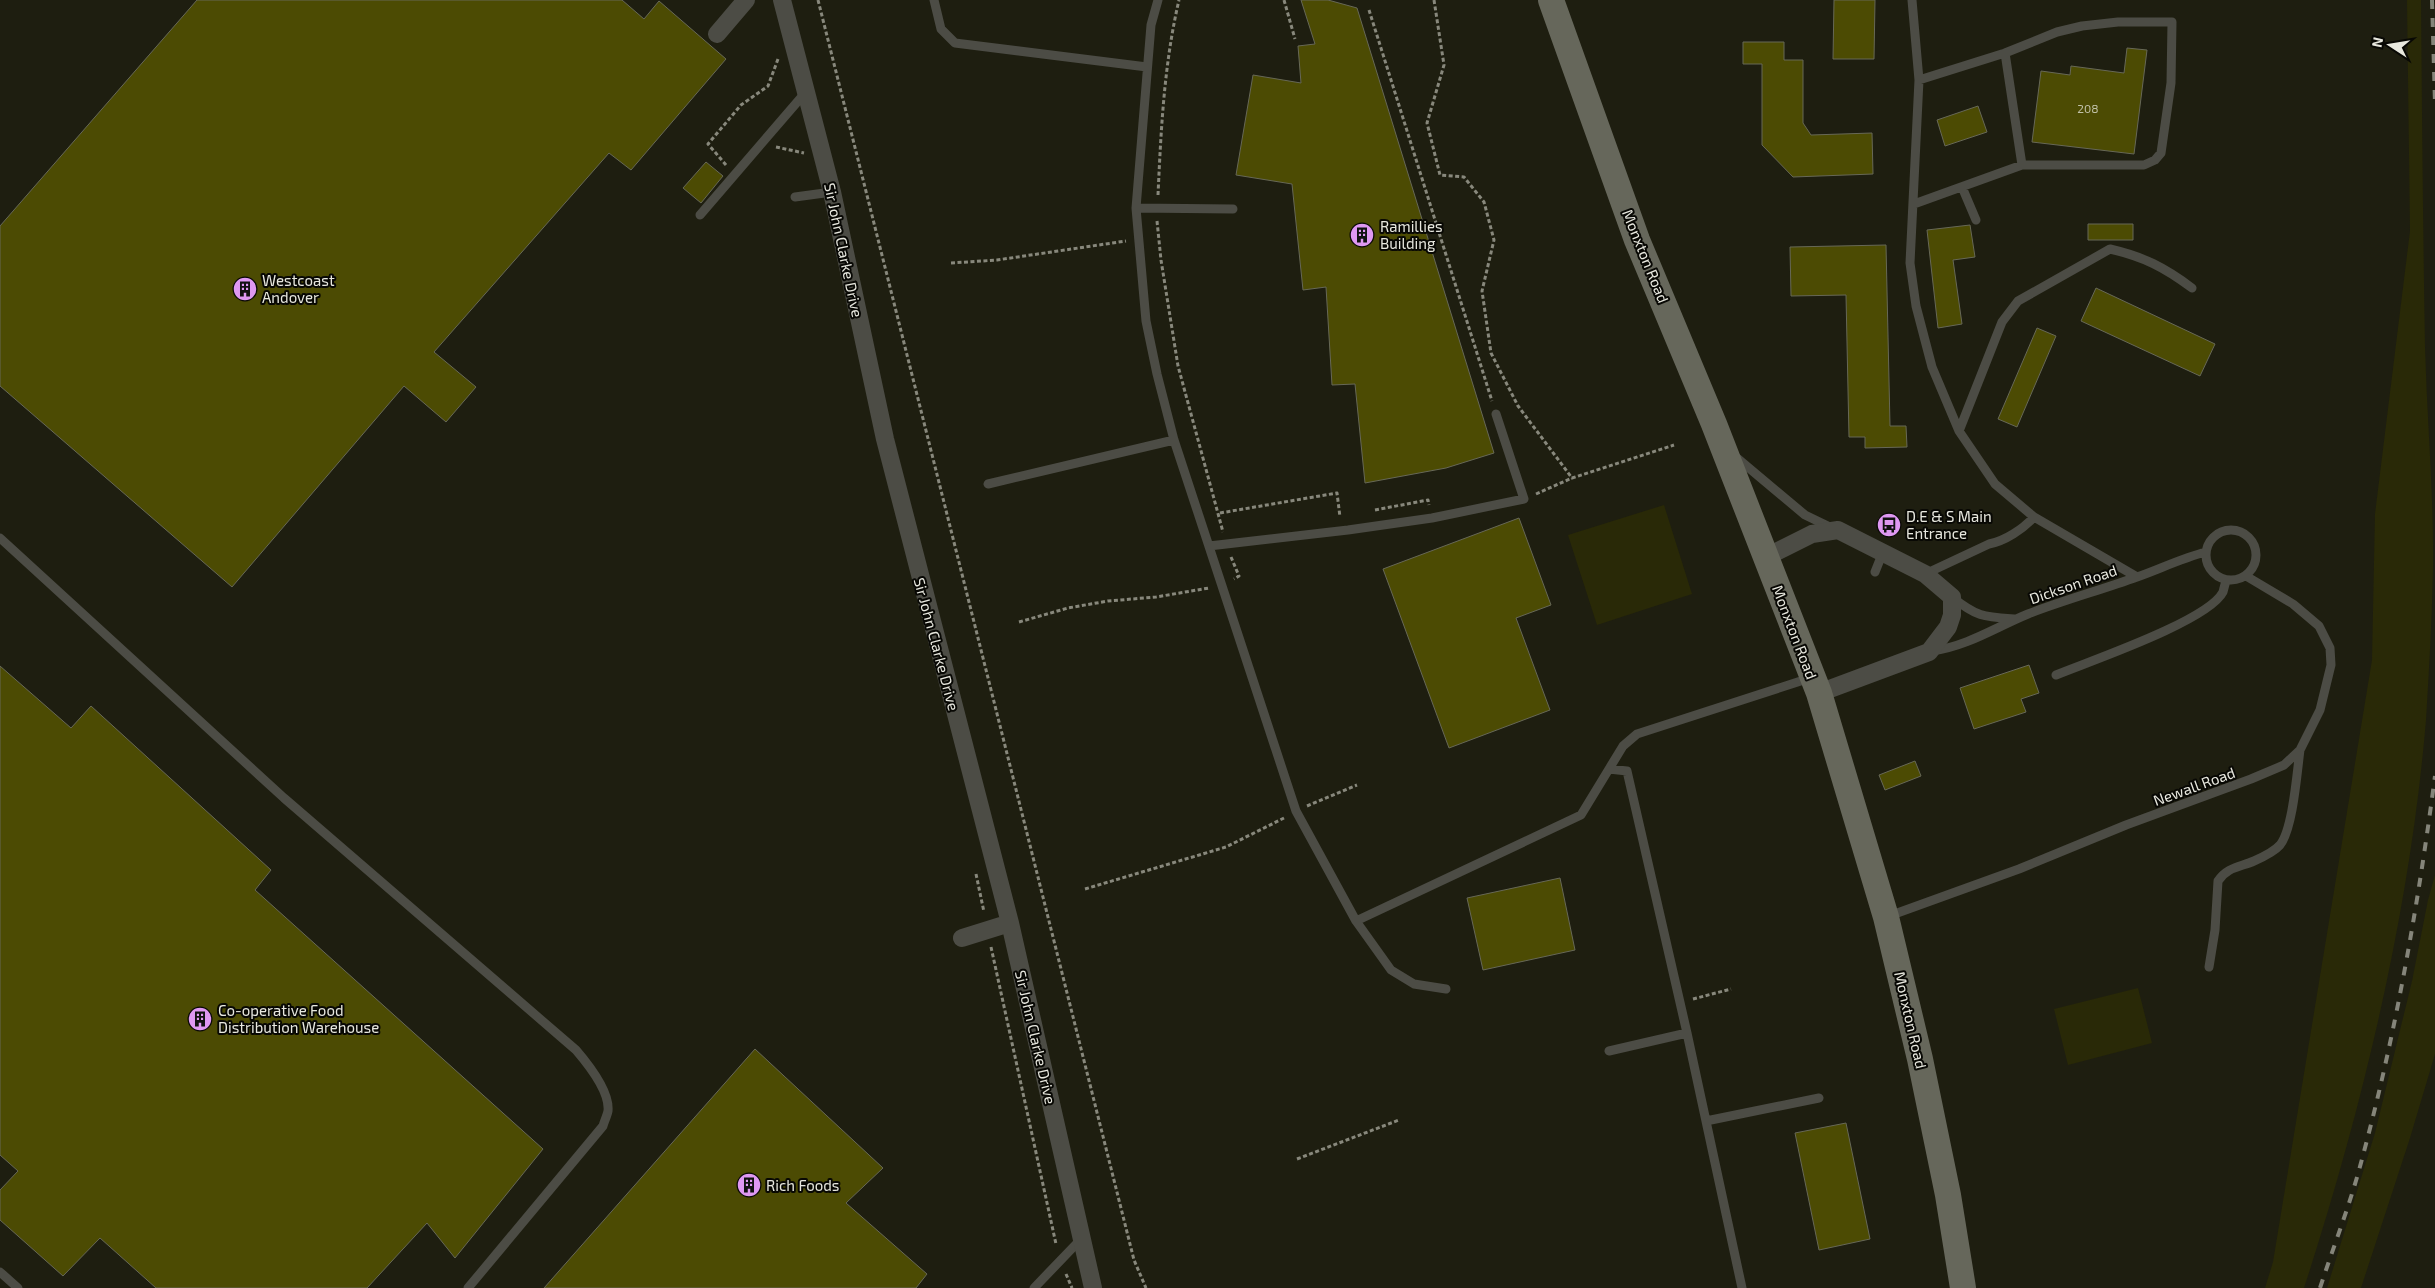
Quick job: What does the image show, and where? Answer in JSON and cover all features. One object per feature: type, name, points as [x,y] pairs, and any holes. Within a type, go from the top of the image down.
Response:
[{"type":"street","points":[[717,34],[746,0]]},
{"type":"street","name":"Sir John Clarke Drive","points":[[782,0],[832,192],[885,439],[1010,922],[1093,1288]]},
{"type":"street","name":"Monxton Road","points":[[1551,0],[1637,240],[1714,424],[1816,685],[1886,917],[1920,1059],[1948,1195],[1963,1288]]},
{"type":"street","points":[[1766,557],[1812,534],[1838,530],[1926,574],[1952,597],[1952,615],[1948,627],[1929,652],[1816,685]]},
{"type":"street","points":[[962,938],[1010,922]]},
{"type":"lane","points":[[934,0],[941,29],[955,43],[1147,67]]},
{"type":"lane","points":[[1158,0],[1151,25],[1147,67],[1136,208],[1137,240],[1146,321],[1174,440],[1296,811],[1356,921],[1391,970],[1414,984],[1446,989]]},
{"type":"lane","points":[[1912,0],[1919,80],[1910,262],[1916,306],[1932,367],[1959,431],[1995,484],[2034,517],[2137,577]]},
{"type":"lane","points":[[1914,204],[2022,165],[2144,166],[2155,160],[2160,153],[2171,83],[2172,22],[2118,22],[2082,26],[2057,32],[2005,53],[1919,80]]},
{"type":"lane","points":[[2005,53],[2022,165]]},
{"type":"lane","points":[[700,215],[805,93]]},
{"type":"lane","points":[[1962,187],[1976,220]]},
{"type":"lane","points":[[795,196],[832,192]]},
{"type":"lane","points":[[1136,208],[1233,209]]},
{"type":"lane","points":[[1959,431],[2002,322],[2018,301],[2110,249],[2130,253],[2164,267],[2192,288]]},
{"type":"lane","points":[[1209,546],[1432,518],[1524,500],[1496,414]]},
{"type":"lane","points":[[1714,424],[1738,459],[1775,491],[1805,515],[1838,530]]},
{"type":"lane","points":[[988,484],[1174,440]]},
{"type":"lane","points":[[1926,574],[1989,544],[1999,542],[2028,524],[2034,517]]},
{"type":"lane","points":[[2235,530],[2242,532],[2248,537],[2256,551],[2254,565],[2246,576],[2240,580],[2226,580],[2218,578],[2208,567],[2206,552],[2213,537],[2220,532],[2235,530]]},
{"type":"lane","points":[[0,538],[284,798],[576,1050],[593,1070],[601,1084],[608,1110],[603,1126],[468,1288]]},
{"type":"lane","points":[[1875,572],[1883,552]]},
{"type":"lane","name":"Dickson Road","points":[[1929,652],[1956,646],[2060,601],[2137,577],[2184,558],[2206,552]]},
{"type":"lane","name":"Newall Road","points":[[1886,917],[2018,869],[2126,825],[2251,779],[2284,765],[2300,750],[2320,710],[2331,665],[2330,648],[2318,626],[2293,604],[2246,576]]},
{"type":"lane","points":[[2056,675],[2186,623],[2218,598],[2226,580]]},
{"type":"lane","name":"Dickson Road","points":[[1952,597],[1970,611],[1983,617],[2017,618]]},
{"type":"lane","points":[[1356,921],[1581,816],[1623,746],[1637,734],[1816,685]]},
{"type":"lane","points":[[2209,967],[2216,930],[2218,882],[2222,875],[2232,868],[2261,858],[2282,843],[2291,813],[2300,750]]},
{"type":"lane","points":[[1609,769],[1627,771],[1687,1033],[1742,1288]]},
{"type":"lane","points":[[1609,1050],[1687,1033]]},
{"type":"lane","points":[[1706,1122],[1819,1098]]},
{"type":"lane","points":[[1034,1288],[1082,1238]]},
{"type":"lane","points":[[0,1272],[18,1288]]},
{"type":"path","points":[[818,0],[1132,1250],[1146,1288]]},
{"type":"path","points":[[1284,0],[1295,39]]},
{"type":"path","points":[[1434,0],[1444,65],[1427,123],[1440,175],[1464,177],[1484,202],[1494,240],[1482,291],[1491,353],[1518,406],[1572,478]]},
{"type":"path","points":[[1369,10],[1496,414]]},
{"type":"path","points":[[735,175],[708,144],[741,105],[768,86],[778,57]]},
{"type":"path","points":[[771,153],[776,146],[804,153],[806,161]]},
{"type":"path","points":[[951,263],[997,260],[1137,240]]},
{"type":"path","points":[[1524,500],[1572,478],[1674,445]]},
{"type":"path","points":[[1220,513],[1337,493],[1340,517],[1350,515]]},
{"type":"path","points":[[1369,511],[1428,500],[1432,518]]},
{"type":"path","points":[[1085,889],[1226,846],[1296,811],[1357,785]]},
{"type":"path","points":[[976,872],[987,930],[1060,1259],[1072,1288]]},
{"type":"path","points":[[1680,1002],[1731,989]]},
{"type":"path","points":[[1297,1159],[1399,1120]]},
{"type":"shaded area","points":[[2407,0],[2421,0],[2425,347],[2433,541],[2432,607],[2426,720],[2419,792],[2396,935],[2381,1007],[2346,1150],[2326,1219],[2304,1288],[2265,1288],[2273,1262],[2372,660],[2375,514],[2410,231]]},
{"type":"shaded area","points":[[1664,505],[1692,594],[1597,625],[1568,535]]},
{"type":"shaded area","points":[[2435,875],[2435,1054],[2361,1288],[2327,1288],[2375,1133],[2412,981],[2428,900]]},
{"type":"shaded area","points":[[2138,988],[2152,1043],[2068,1065],[2054,1009]]},
{"type":"building","name":"Westcoast Andover","points":[[197,0],[622,0],[644,19],[659,1],[726,59],[631,170],[609,153],[434,352],[476,387],[446,422],[404,386],[232,587],[0,386],[0,226]]},
{"type":"building","name":"Ramillies Building","points":[[1301,0],[1328,0],[1357,8],[1494,453],[1446,468],[1365,483],[1355,384],[1332,385],[1326,287],[1303,290],[1292,184],[1236,175],[1253,75],[1301,83],[1298,46],[1315,44]]},
{"type":"building","points":[[1834,0],[1875,0],[1874,59],[1833,59]]},
{"type":"building","points":[[1743,42],[1784,42],[1784,60],[1803,60],[1803,123],[1811,135],[1872,133],[1873,174],[1793,177],[1762,145],[1762,64],[1743,64]]},
{"type":"building","points":[[2127,48],[2147,50],[2134,154],[2032,142],[2041,71],[2070,75],[2071,66],[2124,73]]},
{"type":"building","points":[[1978,106],[1987,132],[1945,146],[1937,120]]},
{"type":"building","points":[[706,162],[723,176],[701,203],[683,188]]},
{"type":"building","points":[[2088,224],[2133,224],[2133,240],[2088,240]]},
{"type":"building","points":[[1970,225],[1975,257],[1953,260],[1962,324],[1938,328],[1927,230]]},
{"type":"building","points":[[1886,245],[1890,426],[1906,426],[1907,447],[1865,448],[1865,437],[1849,437],[1846,295],[1791,296],[1790,247]]},
{"type":"building","points":[[2096,288],[2215,344],[2200,376],[2081,321]]},
{"type":"building","points":[[2037,328],[2056,336],[2017,427],[1998,419]]},
{"type":"building","points":[[1519,518],[1551,605],[1516,618],[1550,710],[1449,748],[1383,569]]},
{"type":"building","points":[[2029,665],[2039,693],[2021,699],[2026,712],[1974,729],[1960,688]]},
{"type":"building","name":"Co-operative Food Distribution Warehouse","points":[[0,666],[71,728],[91,706],[271,870],[255,890],[543,1149],[455,1258],[427,1223],[367,1288],[156,1288],[100,1238],[63,1276],[0,1220],[0,1190],[18,1171],[0,1155]]},
{"type":"building","points":[[1915,761],[1921,776],[1885,790],[1879,775]]},
{"type":"building","points":[[1560,878],[1575,950],[1483,970],[1467,898]]},
{"type":"building","name":"Rich Foods","points":[[755,1049],[883,1168],[846,1203],[927,1274],[916,1288],[544,1288]]},
{"type":"building","points":[[1846,1123],[1870,1239],[1819,1250],[1795,1133]]},
{"type":"railway","points":[[2432,0],[2435,103]]},
{"type":"railway","points":[[2320,1288],[2358,1175],[2396,1016],[2421,873],[2435,776]]},
{"type":"place","name":"Ramillies Building","points":[[1362,235]]},
{"type":"place","name":"Westcoast Andover","points":[[245,289]]},
{"type":"place","name":"D.E & S Main Entrance","points":[[1889,525]]},
{"type":"place","name":"Co-operative Food Distribution Warehouse","points":[[200,1019]]},
{"type":"place","name":"Rich Foods","points":[[749,1185]]}]
